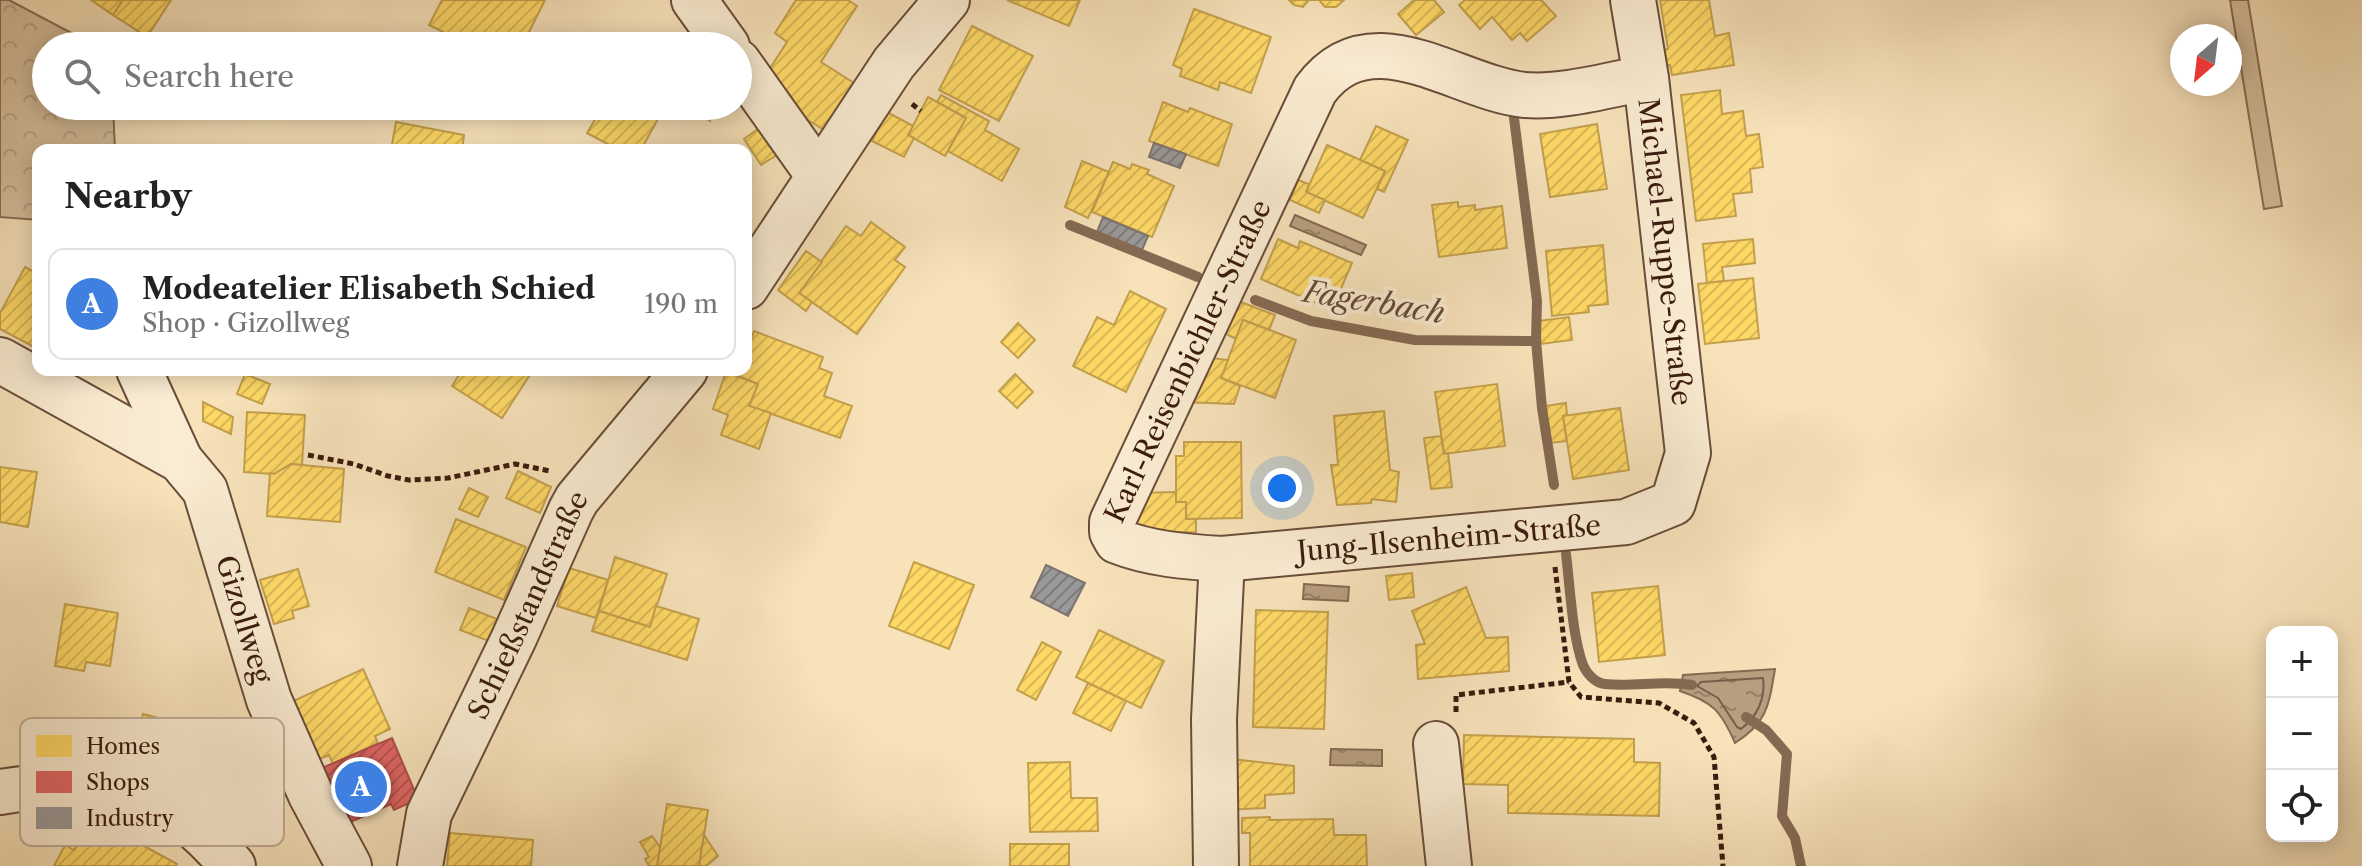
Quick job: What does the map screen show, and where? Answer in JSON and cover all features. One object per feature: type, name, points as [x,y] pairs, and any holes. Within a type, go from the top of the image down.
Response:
[{"type":"street","points":[[694,0],[717,32]]},
{"type":"street","points":[[752,279],[894,63],[947,0]]},
{"type":"street","name":"Michael-Ruppe-Straße","points":[[1633,0],[1646,78],[1688,453],[1673,503]]},
{"type":"street","name":"Karl-Reisenbichler-Straße","points":[[1222,559],[1132,547],[1117,541],[1112,532],[1112,522],[1315,90],[1337,67],[1388,55],[1414,60],[1487,87],[1521,94],[1565,92],[1646,78]]},
{"type":"street","points":[[752,82],[819,176]]},
{"type":"street","name":"Gizollweg","points":[[0,360],[180,460]]},
{"type":"street","name":"Gizollweg","points":[[142,376],[180,460],[205,490],[277,718]]},
{"type":"street","name":"Schießstandstraße","points":[[420,866],[429,814],[514,638],[571,510],[680,376]]},
{"type":"street","name":"Jung-Ilsenheim-Straße","points":[[1222,559],[1626,522],[1673,503]]},
{"type":"street","points":[[1216,866],[1214,719],[1222,559]]},
{"type":"street","name":"Gizollweg","points":[[284,734],[311,795],[349,866]]},
{"type":"street","points":[[1436,744],[1449,866]]},
{"type":"street","points":[[0,792],[20,791]]},
{"type":"street","points":[[212,846],[233,866]]},
{"type":"path","points":[[308,455],[344,461],[409,480],[448,478],[515,464],[547,472],[560,468]]},
{"type":"path","points":[[1550,529],[1569,682],[1581,697],[1659,703],[1694,723],[1714,757],[1723,866]]},
{"type":"path","points":[[1436,744],[1456,740],[1456,695],[1569,682]]},
{"type":"green space","points":[[0,0],[9,0],[70,32],[32,32],[32,120],[114,120],[115,144],[32,144],[32,220],[0,217]]},
{"type":"green space","points":[[2230,0],[2248,0],[2282,206],[2264,209],[2242,74],[2242,24],[2234,24]]},
{"type":"water","points":[[1295,215],[1366,245],[1361,255],[1290,226]]},
{"type":"water","points":[[1304,584],[1349,587],[1348,601],[1303,599]]},
{"type":"water","points":[[1775,669],[1761,720],[1735,743],[1715,709],[1701,699],[1680,691],[1683,675]]},
{"type":"water","points":[[1331,749],[1382,750],[1382,766],[1330,765]]},
{"type":"building: Homes","points":[[91,0],[123,0],[113,15]]},
{"type":"building: Homes","points":[[123,0],[171,0],[150,32],[139,32],[113,15]]},
{"type":"building: Homes","points":[[442,0],[545,0],[529,32],[443,32],[429,25]]},
{"type":"building: Homes","points":[[796,0],[848,0],[857,6],[821,62],[862,88],[832,135],[763,92],[775,74],[769,70],[787,42],[775,33]]},
{"type":"building: Homes","points":[[1007,0],[1080,0],[1069,26]]},
{"type":"building: Homes","points":[[1289,0],[1309,0],[1303,7]]},
{"type":"building: Homes","points":[[1319,0],[1344,0],[1336,7],[1325,7]]},
{"type":"building: Homes","points":[[1414,0],[1434,0],[1444,12],[1416,35],[1398,14]]},
{"type":"building: Homes","points":[[1465,0],[1541,0],[1556,16],[1527,41],[1520,33],[1512,40],[1492,17],[1480,29],[1459,5]]},
{"type":"building: Homes","points":[[1660,0],[1709,0],[1715,36],[1729,33],[1734,65],[1672,75],[1670,65],[1659,67],[1656,51],[1668,49]]},
{"type":"building: Homes","points":[[1194,9],[1271,37],[1251,93],[1220,82],[1218,90],[1180,76],[1182,69],[1173,65]]},
{"type":"building: Homes","points":[[972,26],[1033,56],[999,121],[939,90]]},
{"type":"building: Homes","points":[[1720,90],[1722,114],[1743,111],[1746,136],[1759,134],[1763,167],[1750,169],[1752,192],[1733,194],[1736,216],[1696,221],[1681,95]]},
{"type":"building: Homes","points":[[941,95],[989,121],[985,130],[1019,149],[1002,181],[948,151],[966,118],[937,102]]},
{"type":"building: Homes","points":[[928,97],[966,118],[945,156],[908,135]]},
{"type":"building: Homes","points":[[1163,102],[1188,112],[1190,108],[1232,124],[1218,166],[1149,141]]},
{"type":"building: Homes","points":[[887,112],[913,126],[908,135],[914,138],[904,157],[872,141]]},
{"type":"building: Homes","points":[[595,120],[657,120],[644,144],[608,144],[587,133]]},
{"type":"building: Homes","points":[[396,122],[464,135],[463,144],[392,144]]},
{"type":"building: Homes","points":[[1597,124],[1607,189],[1550,197],[1540,134]]},
{"type":"building: Homes","points":[[762,126],[780,153],[761,165],[752,151],[752,144],[747,144],[744,139]]},
{"type":"building: Homes","points":[[1376,126],[1408,140],[1384,192],[1377,189],[1385,171],[1360,160]]},
{"type":"building: Homes","points":[[1327,145],[1385,171],[1363,218],[1306,192]]},
{"type":"building: Homes","points":[[1082,161],[1109,172],[1088,218],[1065,207]]},
{"type":"building: Homes","points":[[1113,162],[1130,169],[1132,164],[1149,170],[1147,174],[1174,186],[1152,237],[1092,212]]},
{"type":"building: Homes","points":[[1298,180],[1309,184],[1306,192],[1325,200],[1319,213],[1290,200]]},
{"type":"building: Homes","points":[[1458,202],[1458,207],[1475,205],[1475,210],[1502,206],[1507,248],[1439,257],[1432,205]]},
{"type":"building: Homes","points":[[871,222],[905,247],[895,260],[905,267],[857,334],[799,293],[846,226],[861,236]]},
{"type":"building: Homes","points":[[1278,239],[1298,248],[1300,241],[1352,263],[1332,310],[1261,279]]},
{"type":"building: Homes","points":[[1753,239],[1755,263],[1722,267],[1724,281],[1707,283],[1703,244]]},
{"type":"building: Homes","points":[[1603,245],[1608,304],[1588,306],[1589,312],[1552,316],[1546,251]]},
{"type":"building: Homes","points":[[806,251],[822,262],[799,293],[812,302],[806,311],[778,290]]},
{"type":"building: Homes","points":[[25,267],[32,271],[32,346],[0,329],[0,313]]},
{"type":"building: Homes","points":[[1753,278],[1759,338],[1705,344],[1698,284]]},
{"type":"building: Homes","points":[[1130,291],[1166,309],[1126,392],[1073,366],[1097,317],[1114,325]]},
{"type":"building: Homes","points":[[1233,299],[1275,315],[1269,330],[1243,320],[1236,339],[1217,329]]},
{"type":"building: Homes","points":[[1569,317],[1572,340],[1541,344],[1538,321]]},
{"type":"building: Homes","points":[[1243,320],[1296,340],[1275,398],[1221,378]]},
{"type":"building: Homes","points":[[1018,323],[1035,340],[1018,358],[1001,342]]},
{"type":"building: Homes","points":[[754,331],[823,357],[819,368],[832,373],[824,396],[852,406],[840,438],[749,406],[758,384],[738,376],[752,376]]},
{"type":"building: Homes","points":[[1203,357],[1228,360],[1221,378],[1240,386],[1234,404],[1183,402]]},
{"type":"building: Homes","points":[[1015,374],[1033,392],[1017,408],[999,391]]},
{"type":"building: Homes","points":[[244,376],[270,384],[262,404],[237,394]]},
{"type":"building: Homes","points":[[458,376],[529,376],[502,418],[452,386]]},
{"type":"building: Homes","points":[[725,376],[737,376],[758,384],[749,406],[771,413],[759,449],[721,435],[728,415],[713,409]]},
{"type":"building: Homes","points":[[1497,384],[1505,446],[1444,454],[1435,392]]},
{"type":"building: Homes","points":[[203,402],[233,417],[231,434],[203,421]]},
{"type":"building: Homes","points":[[1566,403],[1567,416],[1563,416],[1567,441],[1550,443],[1545,406]]},
{"type":"building: Homes","points":[[1620,408],[1629,470],[1573,479],[1563,416]]},
{"type":"building: Homes","points":[[1384,411],[1390,470],[1399,472],[1396,502],[1372,499],[1371,503],[1337,505],[1331,465],[1338,465],[1334,416]]},
{"type":"building: Homes","points":[[247,412],[305,415],[302,465],[291,464],[274,474],[244,472]]},
{"type":"building: Homes","points":[[1441,436],[1444,454],[1448,453],[1452,487],[1431,489],[1424,438]]},
{"type":"building: Homes","points":[[1184,442],[1241,442],[1242,518],[1186,519],[1186,502],[1176,502],[1176,456],[1184,456]]},
{"type":"building: Homes","points":[[291,464],[344,469],[340,522],[267,516],[270,473],[274,474]]},
{"type":"building: Homes","points":[[0,467],[37,472],[28,527],[0,522]]},
{"type":"building: Homes","points":[[518,471],[551,487],[540,513],[506,498]]},
{"type":"building: Homes","points":[[469,488],[488,497],[478,517],[459,509]]},
{"type":"building: Homes","points":[[1176,492],[1176,502],[1186,502],[1186,519],[1196,519],[1196,532],[1137,533],[1136,493]]},
{"type":"building: Homes","points":[[456,519],[526,547],[504,600],[435,572]]},
{"type":"building: Homes","points":[[615,557],[667,574],[650,627],[599,611]]},
{"type":"building: Homes","points":[[914,562],[974,585],[949,649],[889,626]]},
{"type":"building: Homes","points":[[569,568],[608,580],[596,618],[557,606]]},
{"type":"building: Homes","points":[[298,569],[309,606],[292,611],[294,618],[274,624],[260,580]]},
{"type":"building: Homes","points":[[1412,573],[1414,597],[1389,600],[1386,576]]},
{"type":"building: Homes","points":[[1658,586],[1665,655],[1599,662],[1592,593]]},
{"type":"building: Homes","points":[[1466,587],[1486,638],[1508,637],[1509,671],[1418,679],[1416,645],[1425,644],[1412,611]]},
{"type":"building: Homes","points":[[65,604],[118,613],[110,666],[86,662],[84,671],[55,666]]},
{"type":"building: Homes","points":[[656,606],[699,619],[687,660],[592,631],[599,611],[650,627]]},
{"type":"building: Homes","points":[[469,608],[502,621],[494,643],[460,630]]},
{"type":"building: Homes","points":[[1256,610],[1328,612],[1324,729],[1253,727]]},
{"type":"building: Homes","points":[[1099,630],[1164,661],[1141,708],[1076,677]]},
{"type":"building: Homes","points":[[1042,642],[1061,652],[1036,700],[1017,690]]},
{"type":"building: Homes","points":[[363,669],[390,729],[375,736],[378,743],[333,764],[329,755],[320,759],[307,730],[301,732],[289,703]]},
{"type":"building: Homes","points":[[1088,683],[1126,701],[1111,731],[1073,713]]},
{"type":"building: Homes","points":[[1464,735],[1634,739],[1634,762],[1660,763],[1659,816],[1508,813],[1508,785],[1463,784]]},
{"type":"building: Homes","points":[[1223,758],[1294,766],[1294,793],[1265,795],[1265,808],[1224,810]]},
{"type":"building: Homes","points":[[1070,762],[1071,798],[1097,798],[1098,831],[1030,832],[1028,763]]},
{"type":"building: Homes","points":[[667,804],[708,810],[699,866],[657,866]]},
{"type":"building: Homes","points":[[1270,817],[1270,820],[1333,819],[1334,835],[1366,835],[1367,866],[1250,866],[1250,833],[1242,833],[1242,818]]},
{"type":"building: Homes","points":[[450,833],[533,840],[531,866],[447,866]]},
{"type":"building: Homes","points":[[704,835],[718,856],[706,866],[699,866]]},
{"type":"building: Homes","points":[[652,836],[660,847],[657,866],[649,866],[645,859],[649,857],[640,842]]},
{"type":"building: Homes","points":[[1010,844],[1069,844],[1069,866],[1010,866]]},
{"type":"building: Homes","points":[[64,846],[74,850],[76,846],[144,846],[177,864],[54,866]]},
{"type":"building: Shops","points":[[392,738],[418,799],[394,810],[391,804],[346,824],[322,768]]},
{"type":"building: Industry","points":[[1154,143],[1186,154],[1180,168],[1149,157]]},
{"type":"building: Industry","points":[[1103,217],[1148,236],[1142,250],[1097,232]]},
{"type":"building: Industry","points":[[1046,565],[1085,583],[1068,616],[1031,597]]},
{"type":"waterway","name":"Fagerbach","points":[[1514,118],[1537,301],[1536,341],[1542,408],[1554,485]]},
{"type":"waterway","name":"Fagerbach","points":[[1070,225],[1198,277]]},
{"type":"waterway","name":"Fagerbach","points":[[1255,300],[1311,321],[1415,340],[1536,341]]},
{"type":"waterway","name":"Fagerbach","points":[[1566,554],[1576,640],[1583,665],[1592,678],[1605,684],[1692,685]]},
{"type":"waterway","name":"Fagerbach","points":[[1746,717],[1766,730],[1787,754],[1782,816],[1795,838],[1801,866]]},
{"type":"place","name":"Modeatelier Elisabeth Schied","points":[[361,787]]}]
